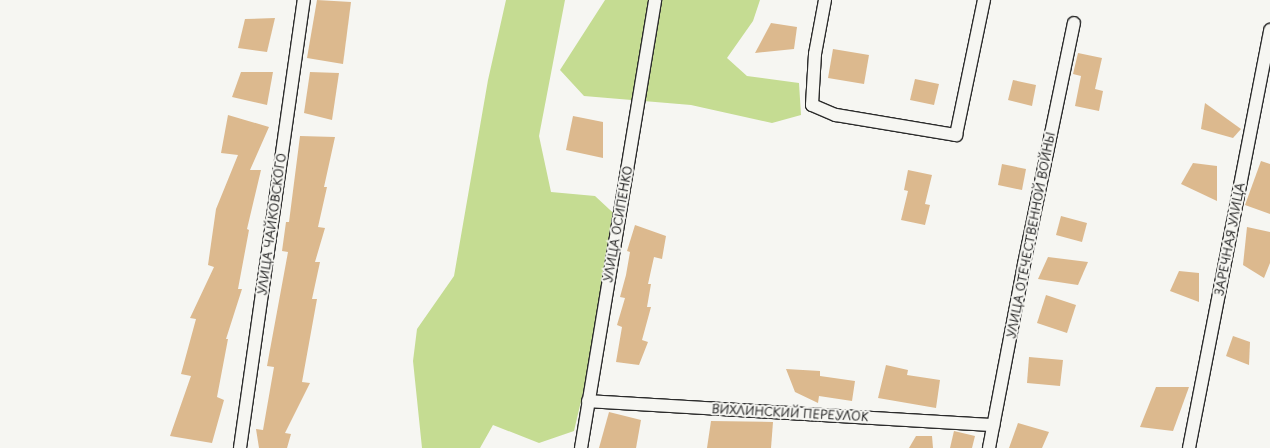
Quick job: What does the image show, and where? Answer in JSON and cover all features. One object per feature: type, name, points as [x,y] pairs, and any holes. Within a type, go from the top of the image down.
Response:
[{"type":"street","name":"УЛИЦА ЧАЙКОВСКОГО","points":[[240,448],[304,0]]},
{"type":"street","name":"УЛИЦА ОСИПЕНКО","points":[[581,448],[655,0]]},
{"type":"street","points":[[825,0],[815,54],[812,105],[836,114],[956,135],[984,0]]},
{"type":"street","name":"УЛИЦА ОТЕЧЕСТВЕННОЙ ВОЙНЫ","points":[[989,448],[1074,23]]},
{"type":"street","name":"ЗАРЕЧНАЯ УЛИЦА","points":[[1189,448],[1270,30]]},
{"type":"street","name":"ВИХЛИНСКИЙ ПЕРЕУЛОК","points":[[588,401],[993,425]]},
{"type":"green space","points":[[506,0],[565,0],[539,136],[551,192],[595,196],[623,222],[574,431],[539,443],[493,425],[480,448],[422,448],[413,361],[417,329],[454,276],[488,80]]},
{"type":"green space","points":[[605,0],[760,0],[753,21],[727,58],[747,76],[799,83],[801,115],[772,123],[691,105],[584,96],[560,70]]},
{"type":"building","points":[[317,0],[351,2],[343,64],[307,58]]},
{"type":"building","points":[[275,18],[267,52],[238,48],[245,19]]},
{"type":"building","points":[[771,23],[797,27],[794,49],[755,53]]},
{"type":"building","points":[[833,49],[869,55],[864,84],[828,78]]},
{"type":"building","points":[[1078,53],[1102,58],[1095,89],[1103,91],[1099,111],[1075,106],[1081,76],[1073,74]]},
{"type":"building","points":[[241,72],[273,72],[267,105],[232,97]]},
{"type":"building","points":[[310,72],[339,73],[332,120],[304,113]]},
{"type":"building","points":[[915,79],[939,84],[934,105],[910,100]]},
{"type":"building","points":[[1013,80],[1036,85],[1032,106],[1008,100]]},
{"type":"building","points":[[1205,103],[1241,129],[1233,138],[1201,129]]},
{"type":"building","points":[[228,115],[269,127],[250,170],[261,170],[247,229],[249,230],[238,289],[242,289],[226,339],[228,339],[217,397],[224,400],[212,443],[170,436],[191,376],[181,374],[196,319],[190,318],[214,267],[208,265],[216,209],[238,155],[221,153]]},
{"type":"building","points":[[573,116],[603,122],[603,158],[566,150]]},
{"type":"building","points":[[300,136],[335,137],[324,187],[327,187],[318,227],[325,228],[315,262],[320,262],[312,299],[317,299],[302,382],[310,383],[285,433],[291,434],[287,448],[259,448],[256,429],[263,430],[274,367],[267,366],[288,252],[282,251],[286,222],[289,222]]},
{"type":"building","points":[[1261,161],[1270,164],[1270,214],[1245,205]]},
{"type":"building","points":[[1193,163],[1217,166],[1217,201],[1181,184]]},
{"type":"building","points":[[1002,164],[1026,169],[1022,190],[998,185]]},
{"type":"building","points":[[908,170],[932,175],[925,204],[930,205],[925,225],[901,220],[908,191],[904,190]]},
{"type":"building","points":[[1061,216],[1087,223],[1082,242],[1056,235]]},
{"type":"building","points":[[635,225],[666,236],[662,259],[654,257],[648,284],[651,284],[647,307],[651,307],[642,340],[648,342],[639,365],[616,362],[622,327],[617,325],[625,298],[620,297],[630,252],[627,251]]},
{"type":"building","points":[[1247,227],[1270,232],[1270,263],[1264,278],[1243,265]]},
{"type":"building","points":[[1048,257],[1088,262],[1078,285],[1038,279]]},
{"type":"building","points":[[1179,271],[1199,273],[1199,302],[1170,291]]},
{"type":"building","points":[[1046,295],[1076,305],[1067,333],[1037,323]]},
{"type":"building","points":[[1233,336],[1250,342],[1249,365],[1226,356]]},
{"type":"building","points":[[1029,357],[1063,360],[1060,386],[1027,383]]},
{"type":"building","points":[[886,365],[908,370],[907,375],[940,380],[936,408],[878,398]]},
{"type":"building","points":[[786,369],[820,371],[820,376],[855,381],[852,401],[819,396],[818,403],[795,392]]},
{"type":"building","points":[[1156,387],[1189,387],[1173,431],[1140,427]]},
{"type":"building","points":[[609,412],[641,420],[636,448],[599,448]]},
{"type":"building","points":[[711,421],[773,422],[771,448],[707,448]]},
{"type":"building","points":[[1018,423],[1049,432],[1042,448],[1009,448]]},
{"type":"building","points":[[954,431],[975,436],[972,448],[950,448]]},
{"type":"building","points":[[916,436],[932,436],[933,448],[909,448]]}]
